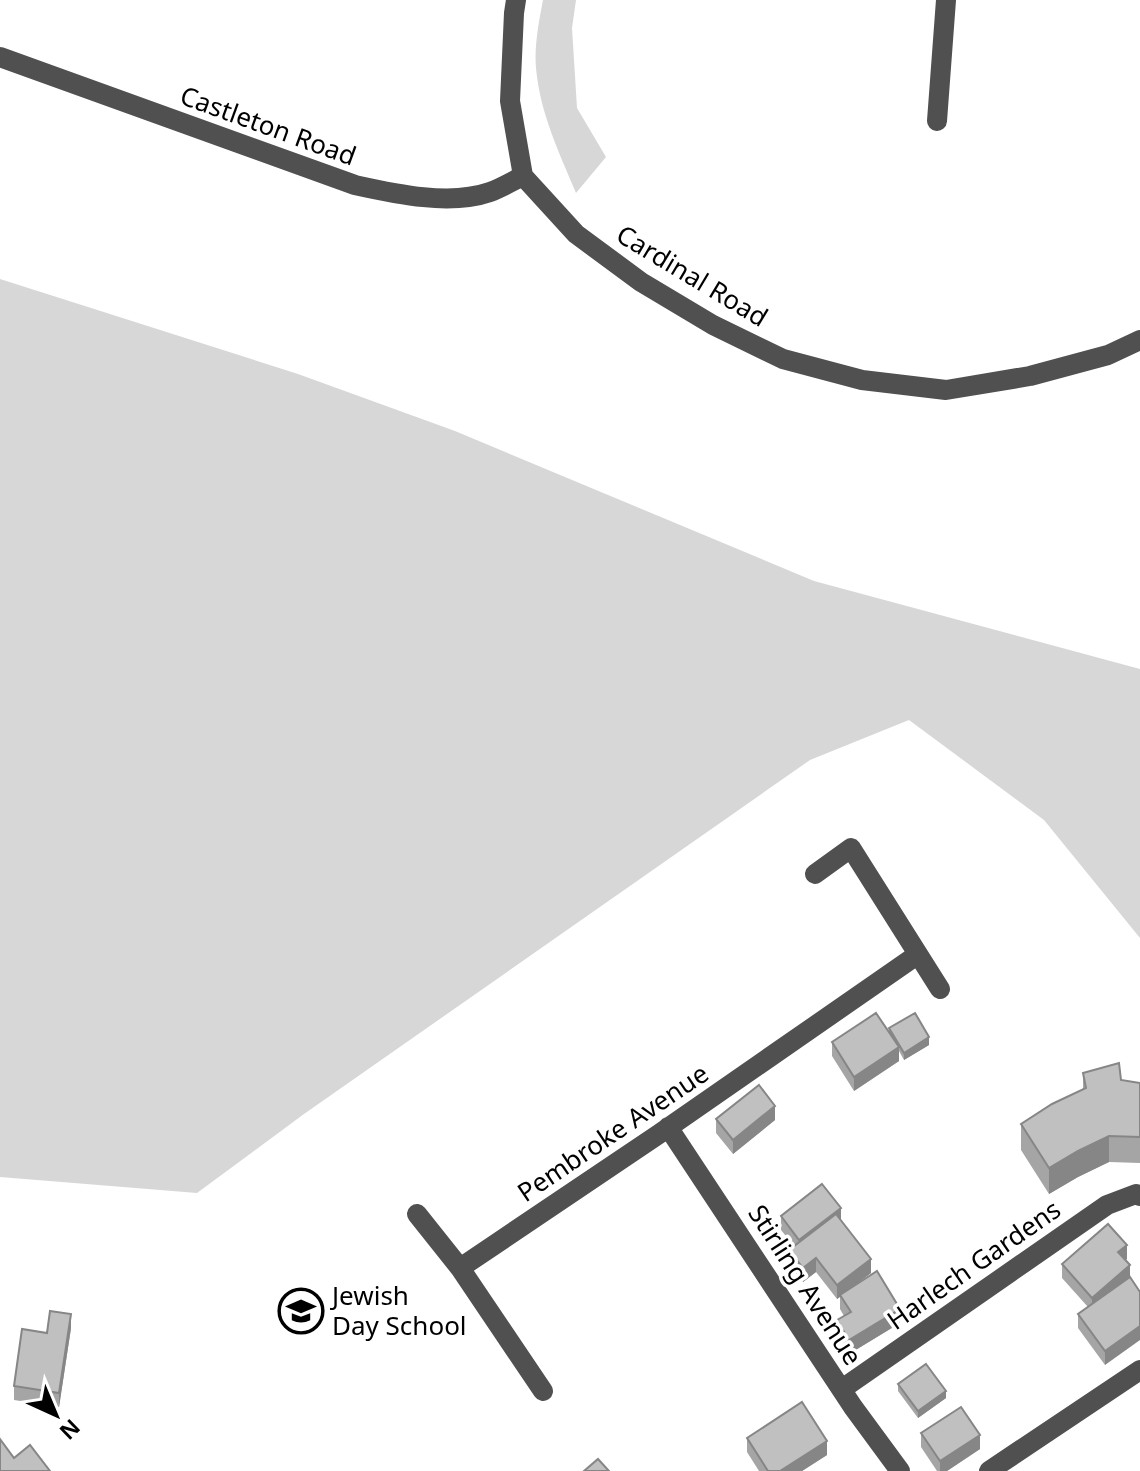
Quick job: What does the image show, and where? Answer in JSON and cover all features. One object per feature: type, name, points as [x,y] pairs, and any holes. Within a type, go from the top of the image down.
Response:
[{"type":"street","points":[[516,0],[510,101],[523,176]]},
{"type":"street","points":[[937,121],[946,0]]},
{"type":"street","name":"Castleton Road","points":[[0,57],[355,185],[393,193],[452,199],[490,193],[523,176]]},
{"type":"street","name":"Cardinal Road","points":[[523,176],[576,234],[641,282],[713,325],[783,359],[849,377],[946,390],[1030,376],[1108,355],[1140,340]]},
{"type":"street","points":[[815,874],[851,848],[940,989]]},
{"type":"street","name":"Pembroke Avenue","points":[[460,1268],[917,955]]},
{"type":"street","name":"Stirling Avenue","points":[[668,1127],[900,1471]]},
{"type":"street","name":"Harlech Gardens","points":[[842,1389],[1107,1205],[1136,1194],[1140,1196]]},
{"type":"street","points":[[417,1214],[460,1268],[543,1391]]},
{"type":"street","points":[[989,1471],[1140,1370]]},
{"type":"shaded area","points":[[543,0],[576,0],[572,28],[577,108],[606,157],[576,193],[551,132],[538,85],[537,34]]},
{"type":"shaded area","points":[[0,279],[298,374],[455,431],[814,581],[1140,669],[1140,938],[1044,820],[909,720],[810,760],[304,1114],[197,1193],[0,1177]]},
{"type":"building","points":[[876,1013],[899,1047],[854,1077],[832,1042]]},
{"type":"building","points":[[915,1013],[929,1037],[904,1053],[889,1028]]},
{"type":"building","points":[[1119,1063],[1121,1080],[1140,1083],[1140,1137],[1109,1136],[1049,1168],[1021,1124],[1052,1104],[1086,1088],[1083,1073]]},
{"type":"building","points":[[759,1085],[775,1106],[733,1140],[716,1119]]},
{"type":"building","points":[[822,1184],[841,1208],[799,1240],[781,1216]]},
{"type":"building","points":[[836,1214],[871,1259],[837,1285],[816,1258],[803,1268],[789,1250]]},
{"type":"building","points":[[1108,1224],[1127,1245],[1118,1252],[1130,1265],[1092,1298],[1062,1264]]},
{"type":"building","points":[[877,1271],[900,1309],[849,1340],[837,1320],[851,1312],[840,1295]]},
{"type":"building","points":[[1130,1277],[1140,1292],[1140,1326],[1105,1351],[1078,1314]]},
{"type":"building","points":[[50,1311],[71,1314],[59,1393],[14,1386],[22,1329],[47,1333]]},
{"type":"building","points":[[926,1364],[946,1391],[918,1411],[898,1384]]},
{"type":"building","points":[[802,1402],[827,1441],[780,1471],[768,1471],[747,1438]]},
{"type":"building","points":[[961,1407],[980,1435],[940,1461],[921,1433]]},
{"type":"building","points":[[0,1439],[14,1458],[30,1445],[50,1471],[0,1471]]},
{"type":"building","points":[[598,1459],[609,1471],[584,1471]]},
{"type":"place","name":"Jewish Day School","points":[[301,1311]]}]
